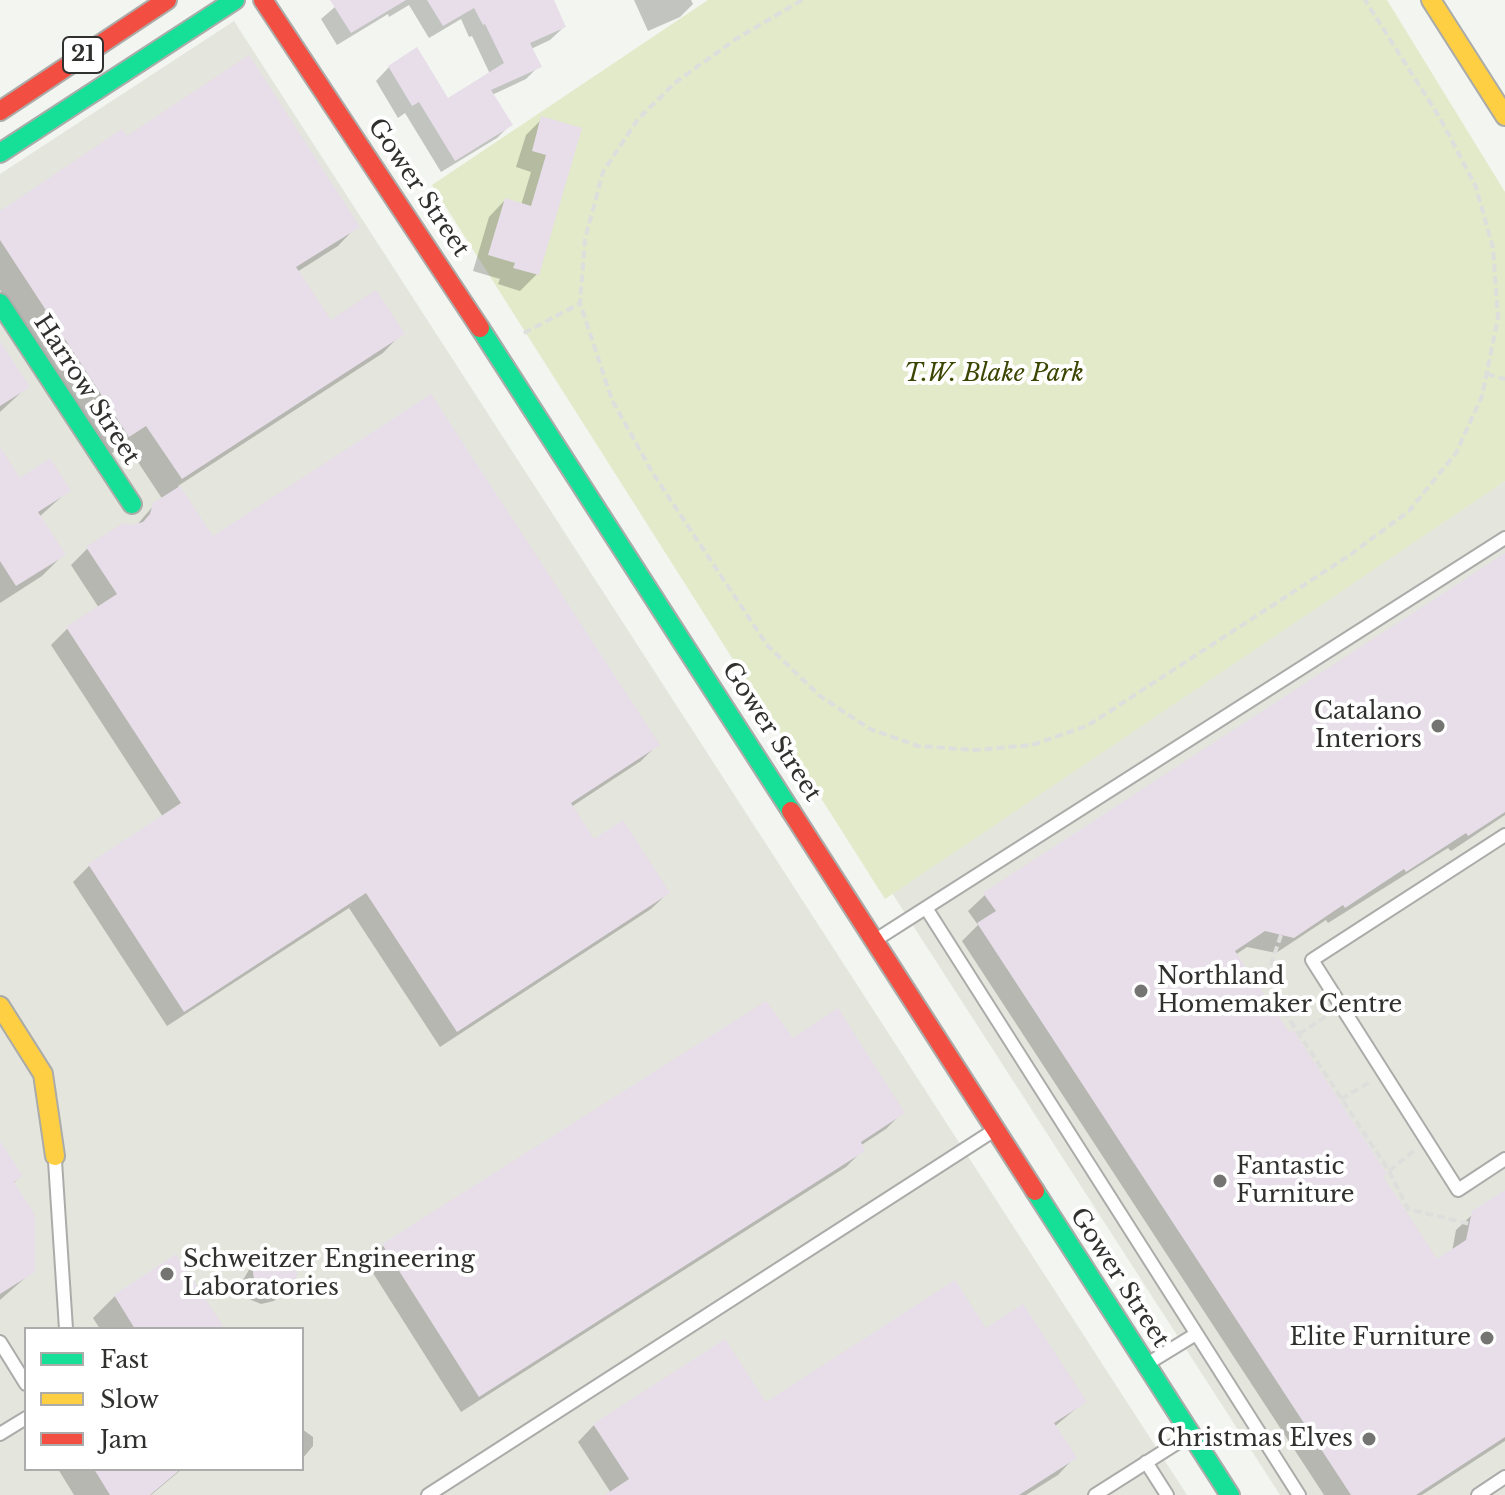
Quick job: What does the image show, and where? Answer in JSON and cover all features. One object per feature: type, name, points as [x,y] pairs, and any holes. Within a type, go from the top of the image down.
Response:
[{"type":"main road","name":"21","points":[[0,111],[167,0]]},
{"type":"main road","name":"21","points":[[0,153],[235,0]]},
{"type":"main road","name":"Gower Street","points":[[263,0],[428,245],[1230,1495]]},
{"type":"main road","points":[[1431,0],[1505,116]]},
{"type":"main road","name":"Harrow Street","points":[[0,303],[132,504]]},
{"type":"main road","points":[[0,1006],[43,1074],[55,1156]]},
{"type":"lane","points":[[875,940],[1505,538]]},
{"type":"lane","points":[[1505,835],[1312,960],[1458,1190],[1505,1159]]},
{"type":"lane","points":[[926,908],[1299,1495]]},
{"type":"lane","points":[[428,1495],[995,1129]]},
{"type":"lane","points":[[55,1156],[66,1327]]},
{"type":"lane","points":[[1146,1364],[1196,1334]]},
{"type":"lane","points":[[0,1342],[24,1381]]},
{"type":"lane","points":[[0,1434],[24,1419]]},
{"type":"lane","points":[[1095,1495],[1191,1434]]},
{"type":"lane","points":[[1146,1462],[1167,1495]]},
{"type":"lane","points":[[1478,1495],[1505,1477]]},
{"type":"path","points":[[802,0],[736,39],[676,82],[638,119],[603,172],[585,239],[580,303],[612,400],[652,472],[767,645],[820,696],[870,729],[918,746],[975,750],[1032,745],[1087,726],[1347,557],[1409,511],[1456,453],[1482,396],[1498,318],[1493,248],[1476,187],[1440,118],[1365,0]]},
{"type":"path","points":[[524,333],[580,303]]},
{"type":"path","points":[[1487,374],[1505,379]]},
{"type":"path","points":[[1281,935],[1265,982],[1389,1171],[1408,1209],[1470,1224]]},
{"type":"path","points":[[1299,1034],[1342,1007]]},
{"type":"path","points":[[1341,1099],[1384,1073]]},
{"type":"path","points":[[1389,1171],[1426,1140]]},
{"type":"shaded area","points":[[234,21],[1187,1495],[0,1495],[0,174]]},
{"type":"shaded area","name":"Northland Homemaker Centre","points":[[1505,481],[1505,1495],[1280,1495],[892,893]]},
{"type":"green space","name":"T.W. Blake Park","points":[[708,0],[1387,0],[1505,192],[1505,481],[885,899],[432,185]]},
{"type":"building","points":[[330,0],[406,0],[351,33]]},
{"type":"building","points":[[427,0],[554,0],[566,27],[530,43],[542,67],[491,90],[513,125],[455,161],[419,102],[412,106],[388,66],[417,47],[448,98],[504,63],[474,8],[443,26]]},
{"type":"building","points":[[249,55],[360,227],[296,267],[331,320],[376,290],[405,334],[182,479],[146,426],[129,437],[0,240],[0,211],[122,129],[127,136]]},
{"type":"building","points":[[541,116],[582,128],[539,275],[513,268],[515,263],[488,255],[505,198],[531,206],[546,155],[532,151]]},
{"type":"building","points":[[0,341],[30,387],[0,406]]},
{"type":"building","points":[[431,394],[660,745],[571,803],[594,839],[623,820],[670,893],[457,1032],[366,893],[184,1012],[88,864],[181,803],[66,627],[117,594],[86,547],[123,523],[132,525],[143,522],[150,514],[153,503],[180,486],[213,536]]},
{"type":"building","points":[[0,447],[20,478],[50,458],[71,491],[38,512],[66,555],[16,586],[0,561]]},
{"type":"building","name":"Northland Homemaker Centre","points":[[1505,553],[1505,812],[1406,872],[1404,869],[1345,908],[1343,905],[1294,938],[1265,931],[1235,951],[1289,1032],[1293,1030],[1387,1174],[1383,1176],[1437,1259],[1466,1240],[1472,1211],[1505,1190],[1505,1437],[1416,1495],[1351,1495],[977,923],[996,911],[983,893]]},
{"type":"building","points":[[766,1001],[793,1038],[838,1008],[905,1113],[861,1142],[865,1151],[479,1397],[382,1244]]},
{"type":"building","points":[[0,1141],[23,1176],[14,1182],[35,1215],[35,1272],[0,1294]]},
{"type":"building","points":[[275,1250],[291,1256],[297,1272],[291,1288],[275,1294],[259,1288],[253,1272],[259,1256]]},
{"type":"building","name":"Schweitzer Engineering Laboratories","points":[[176,1254],[224,1327],[134,1327],[114,1295]]},
{"type":"building","points":[[955,1280],[986,1328],[1023,1304],[1087,1402],[1054,1423],[1077,1458],[1019,1495],[605,1495],[629,1479],[593,1424],[725,1339],[766,1402]]},
{"type":"building","points":[[95,1471],[179,1471],[150,1495],[110,1495]]},
{"type":"traffic: fast","points":[[0,153],[235,0]]},
{"type":"traffic: fast","points":[[0,303],[132,504]]},
{"type":"traffic: fast","points":[[480,328],[791,811]]},
{"type":"traffic: fast","points":[[1035,1191],[1230,1495]]},
{"type":"traffic: slow","points":[[1431,0],[1505,116]]},
{"type":"traffic: slow","points":[[0,1006],[43,1074],[55,1156]]},
{"type":"traffic: jam","points":[[0,111],[167,0]]},
{"type":"traffic: jam","points":[[263,0],[480,328]]},
{"type":"traffic: jam","points":[[791,811],[1035,1191]]},
{"type":"place","name":"Catalano Interiors","points":[[1438,726]]},
{"type":"place","name":"Northland Homemaker Centre","points":[[1141,991]]},
{"type":"place","name":"Fantastic Furniture","points":[[1220,1181]]},
{"type":"place","name":"Schweitzer Engineering Laboratories","points":[[167,1274]]},
{"type":"place","name":"Elite Furniture","points":[[1487,1338]]},
{"type":"place","name":"Christmas Elves","points":[[1369,1439]]}]
